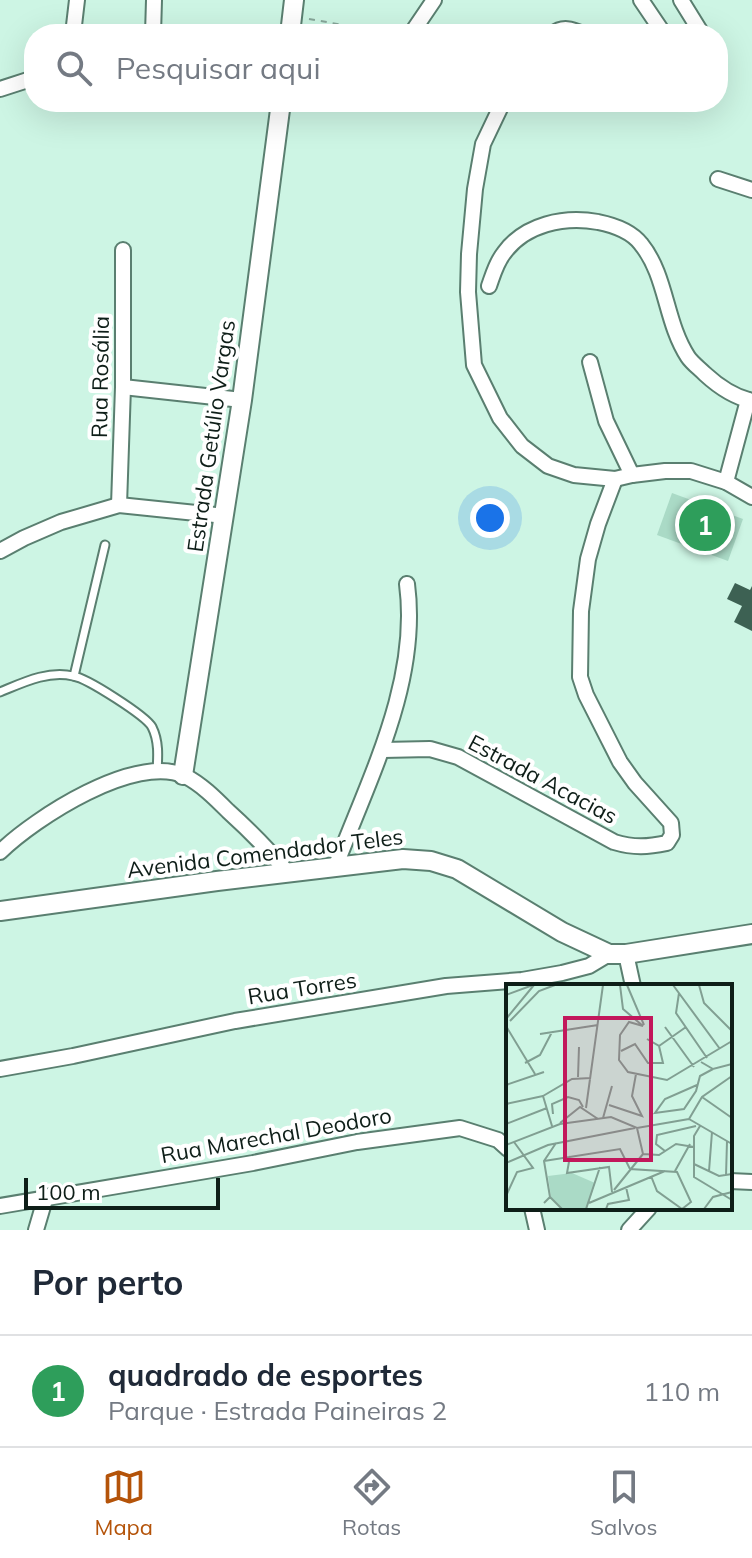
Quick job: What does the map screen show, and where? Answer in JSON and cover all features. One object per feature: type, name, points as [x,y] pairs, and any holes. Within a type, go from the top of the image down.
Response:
[{"type":"main road","name":"Estrada Getúlio Vargas","points":[[183,775],[242,400],[280,112]]},
{"type":"main road","name":"Avenida Comendador Teles","points":[[0,911],[403,859],[431,861],[457,869],[562,932],[618,954]]},
{"type":"main road","points":[[618,954],[752,934]]},
{"type":"street","points":[[74,24],[77,0]]},
{"type":"street","points":[[153,24],[154,0]]},
{"type":"street","points":[[418,24],[434,0]]},
{"type":"street","points":[[641,0],[657,24]]},
{"type":"street","points":[[681,0],[696,24]]},
{"type":"street","points":[[0,89],[24,81]]},
{"type":"street","points":[[498,112],[483,144],[475,189],[468,292],[474,365],[500,418],[522,446],[548,466],[574,475],[615,479],[665,471],[691,471],[726,482],[752,497]]},
{"type":"street","points":[[718,179],[752,190]]},
{"type":"street","points":[[489,286],[506,250],[544,224],[565,219],[587,220],[613,225],[639,241],[653,263],[674,331],[689,359],[719,387],[750,401],[726,482]]},
{"type":"street","name":"Rua Rosália","points":[[119,505],[123,250]]},
{"type":"street","points":[[590,362],[606,421],[632,475]]},
{"type":"street","points":[[123,387],[242,400]]},
{"type":"street","name":"Estrada Acacias","points":[[383,750],[430,749],[444,752],[478,766],[614,842],[633,847],[667,843],[672,835],[671,823],[620,762],[580,677],[581,611],[588,559],[615,479]]},
{"type":"street","points":[[0,551],[61,522],[119,505],[225,516]]},
{"type":"street","points":[[335,868],[383,750],[395,710],[406,652],[410,608],[407,584]]},
{"type":"street","points":[[0,852],[35,823],[83,796],[135,773],[157,771],[183,775],[206,790],[266,847],[287,872]]},
{"type":"street","points":[[618,954],[632,984]]},
{"type":"street","name":"Rua Torres","points":[[0,1069],[235,1021],[446,986],[522,980],[562,973],[618,954]]},
{"type":"street","name":"Rua Marechal Deodoro","points":[[0,1206],[357,1142],[460,1128],[498,1140],[506,1147]]},
{"type":"street","points":[[732,1181],[752,1182]]},
{"type":"street","points":[[36,1230],[46,1196]]},
{"type":"street","points":[[532,1210],[537,1230]]},
{"type":"street","points":[[629,1230],[647,1210]]},
{"type":"lane","points":[[74,676],[105,545]]},
{"type":"lane","points":[[0,692],[28,680],[74,676],[126,705],[151,725],[159,749],[157,771]]},
{"type":"path","points":[[292,17],[334,24]]},
{"type":"green space","points":[[672,493],[743,519],[728,561],[657,535]]},
{"type":"building","points":[[735,583],[750,590],[752,586],[752,631],[734,622],[742,606],[727,599]]},
{"type":"place","name":"quadrado de esportes","points":[[705,525]]}]
